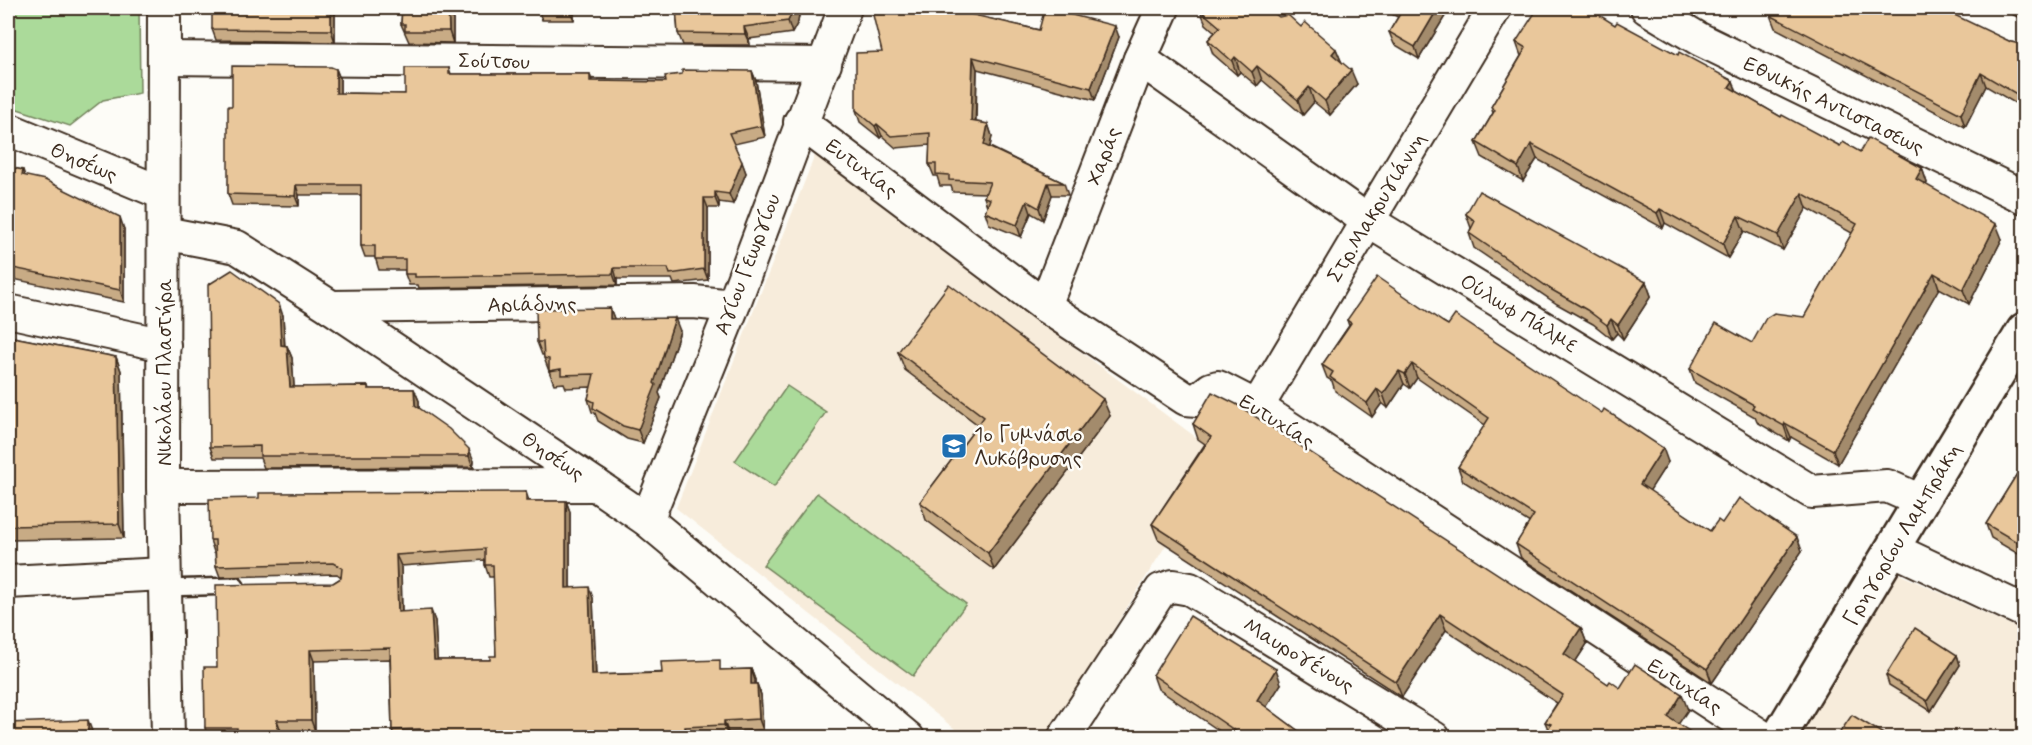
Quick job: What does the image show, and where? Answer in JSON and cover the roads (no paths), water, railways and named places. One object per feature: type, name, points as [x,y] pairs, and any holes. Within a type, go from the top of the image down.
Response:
[{"type":"main road","name":"Γρηγορίου Λαμπράκη","points":[[1778,738],[2025,330]]},
{"type":"street","name":"Νικολάου Πλαστήρα","points":[[164,8],[163,486],[168,738]]},
{"type":"street","name":"Αγίου Γεωργίου","points":[[647,520],[733,306],[800,122],[825,64],[845,8]]},
{"type":"street","name":"Χαράς","points":[[1045,306],[1140,59],[1163,8]]},
{"type":"street","name":"Στρ.Μακρυγιάννη","points":[[1257,407],[1495,8]]},
{"type":"street","name":"Εθνικής Αντιστασεως","points":[[1647,8],[1699,39],[2025,197]]},
{"type":"street","points":[[1964,8],[2025,39]]},
{"type":"street","name":"Σούτσου","points":[[164,58],[825,64]]},
{"type":"street","name":"Ούλωφ Πάλμε","points":[[1140,59],[1368,220],[1812,492],[1887,486],[1922,501]]},
{"type":"street","name":"Ευτυχίας","points":[[800,122],[1045,306],[1186,399],[1197,400],[1211,388],[1218,387],[1257,407],[1764,738]]},
{"type":"street","name":"Θησέως","points":[[8,129],[162,193]]},
{"type":"street","name":"Θησέως","points":[[164,233],[237,248],[331,307],[596,485],[647,520],[908,738]]},
{"type":"street","name":"Αριάδνης","points":[[331,307],[693,302],[733,306]]},
{"type":"street","points":[[8,311],[164,345]]},
{"type":"street","points":[[163,486],[596,485]]},
{"type":"street","points":[[1892,549],[2025,611]]},
{"type":"street","points":[[8,582],[164,581]]},
{"type":"street","name":"Μαυρογένους","points":[[1064,738],[1161,590],[1173,586],[1190,589],[1434,738]]},
{"type":"lane","points":[[164,581],[257,586]]},
{"type":"place","name":"1ο Γυμνάσιο Λυκόβρυσης","points":[[954,446]]}]
